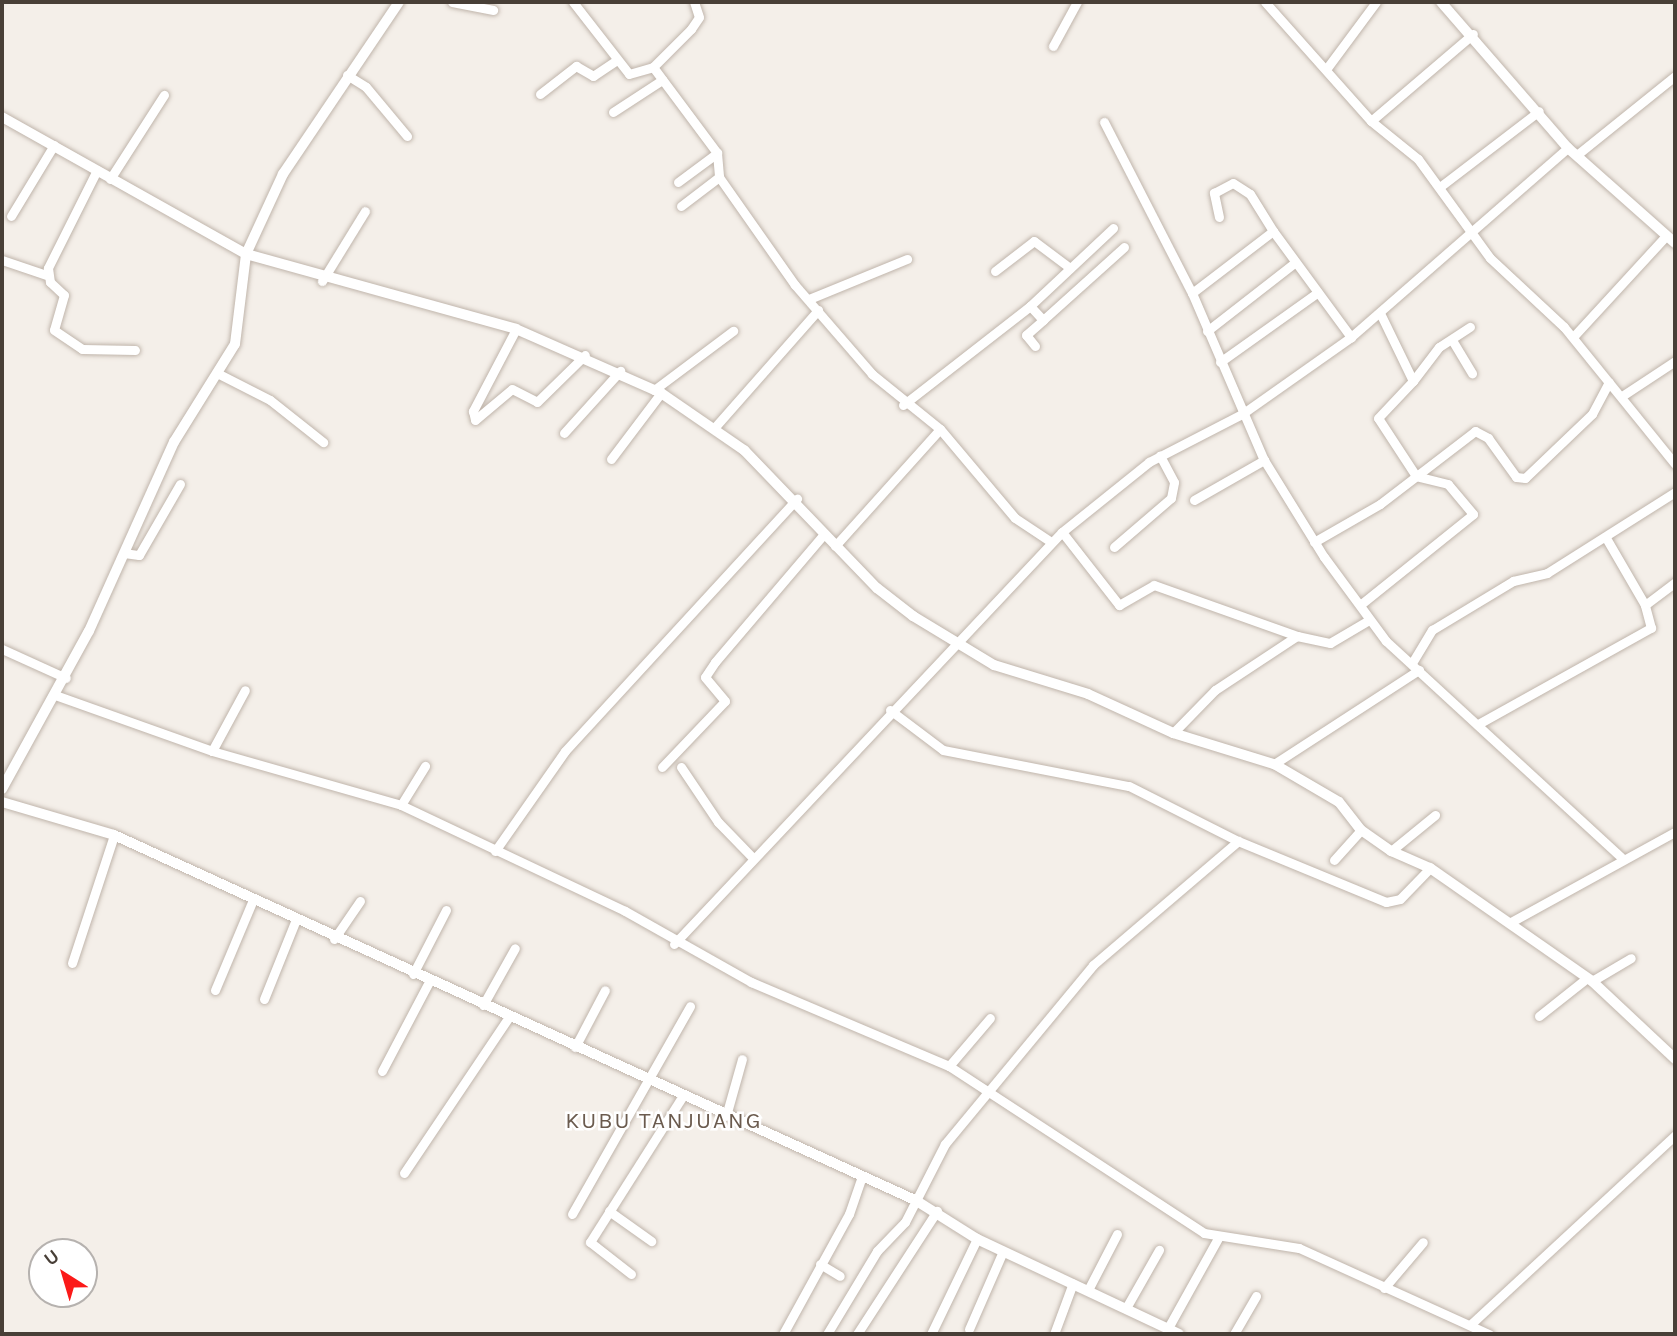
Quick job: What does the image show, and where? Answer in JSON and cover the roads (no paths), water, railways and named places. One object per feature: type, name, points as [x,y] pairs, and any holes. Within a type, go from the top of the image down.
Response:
[{"type":"street","points":[[2,789],[66,678],[174,442],[240,331],[246,254],[301,141],[399,2]]},
{"type":"street","points":[[452,2],[493,10]]},
{"type":"street","points":[[573,2],[615,61],[629,74],[653,67],[698,21],[694,2]]},
{"type":"street","points":[[1053,46],[1077,2]]},
{"type":"street","points":[[1265,2],[1371,121],[1441,186],[1490,258],[1573,337],[1675,464]]},
{"type":"street","points":[[1326,68],[1376,2]]},
{"type":"street","points":[[1440,2],[1473,34],[1573,151],[1671,239],[1573,337]]},
{"type":"street","points":[[1371,121],[1473,34]]},
{"type":"street","points":[[540,94],[576,66],[598,75],[615,61]]},
{"type":"street","points":[[653,67],[716,153],[719,177],[818,310],[903,405],[940,429],[1001,505],[1051,542]]},
{"type":"street","points":[[347,75],[366,87],[407,136]]},
{"type":"street","points":[[674,944],[956,638],[1062,532],[1160,456],[1242,415],[1351,337],[1472,229],[1675,76]]},
{"type":"street","points":[[613,112],[662,80]]},
{"type":"street","points":[[110,179],[164,95]]},
{"type":"street","points":[[1441,186],[1539,111]]},
{"type":"street","points":[[2,117],[246,254],[322,281],[516,329],[584,355],[657,391],[715,427],[797,499],[835,546],[913,616],[956,638],[994,665],[1088,694],[1174,733],[1274,764],[1339,802],[1361,830],[1391,851],[1430,868],[1511,922],[1590,980],[1675,1059]]},
{"type":"street","points":[[1104,122],[1192,293],[1242,415],[1264,460],[1314,542],[1369,620],[1621,857]]},
{"type":"street","points":[[11,216],[54,145]]},
{"type":"street","points":[[678,182],[716,153]]},
{"type":"street","points":[[47,275],[97,170]]},
{"type":"street","points":[[681,206],[719,177]]},
{"type":"street","points":[[1219,217],[1214,193],[1233,183],[1250,194],[1293,264],[1318,292],[1351,337]]},
{"type":"street","points":[[322,281],[365,211]]},
{"type":"street","points":[[903,405],[1030,306],[1113,228]]},
{"type":"street","points":[[1192,293],[1273,231]]},
{"type":"street","points":[[995,271],[1034,241],[1070,268]]},
{"type":"street","points":[[1035,346],[1026,335],[1124,247]]},
{"type":"street","points":[[809,299],[907,258]]},
{"type":"street","points":[[2,260],[47,275],[64,295],[54,330],[82,349],[135,350]]},
{"type":"street","points":[[1207,331],[1293,264]]},
{"type":"street","points":[[1220,362],[1318,292]]},
{"type":"street","points":[[1030,306],[1043,320]]},
{"type":"street","points":[[715,427],[818,310]]},
{"type":"street","points":[[1380,313],[1395,338],[1394,353],[1413,381]]},
{"type":"street","points":[[1360,605],[1471,519],[1471,508],[1448,484],[1416,476],[1378,418],[1452,340],[1470,327]]},
{"type":"street","points":[[516,329],[473,411],[475,420],[512,388],[537,402],[584,355]]},
{"type":"street","points":[[611,459],[657,391],[733,331]]},
{"type":"street","points":[[1452,340],[1472,373]]},
{"type":"street","points":[[1622,396],[1675,361]]},
{"type":"street","points":[[564,433],[620,371]]},
{"type":"street","points":[[217,373],[270,400],[323,442]]},
{"type":"street","points":[[1314,542],[1416,476],[1478,430],[1516,477],[1525,478],[1592,414],[1609,382]]},
{"type":"street","points":[[835,546],[940,429]]},
{"type":"street","points":[[1114,547],[1171,498],[1174,482],[1160,456]]},
{"type":"street","points":[[1194,500],[1264,460]]},
{"type":"street","points":[[124,553],[139,555],[180,484]]},
{"type":"street","points":[[1274,764],[1415,666],[1432,630],[1514,582],[1547,573],[1675,492]]},
{"type":"street","points":[[495,850],[565,751],[797,499]]},
{"type":"street","points":[[1062,532],[1119,605],[1151,585],[1237,610],[1297,636],[1330,643],[1369,620]]},
{"type":"street","points":[[662,767],[725,701],[705,677],[715,662],[824,534]]},
{"type":"street","points":[[1480,723],[1651,628],[1645,605],[1606,538]]},
{"type":"street","points":[[1645,605],[1675,582]]},
{"type":"street","points":[[1174,733],[1215,690],[1297,636]]},
{"type":"street","points":[[2,649],[66,678]]},
{"type":"street","points":[[212,751],[245,690]]},
{"type":"street","points":[[55,695],[212,751],[401,805],[625,911],[674,944],[948,1066],[1218,1238],[1299,1248],[1489,1334]]},
{"type":"street","points":[[890,710],[943,750],[1129,786],[1238,841],[1393,903],[1430,868]]},
{"type":"street","points":[[401,805],[425,766]]},
{"type":"street","points":[[681,767],[718,822],[754,858]]},
{"type":"street","points":[[2,802],[114,835],[295,922],[915,1200],[937,1211],[977,1239],[1179,1334]]},
{"type":"street","points":[[1391,851],[1435,815]]},
{"type":"street","points":[[1334,859],[1361,830]]},
{"type":"street","points":[[1511,922],[1621,857],[1675,832]]},
{"type":"street","points":[[72,963],[114,835]]},
{"type":"street","points":[[827,1334],[915,1200],[945,1144],[1093,965],[1238,841]]},
{"type":"street","points":[[334,939],[360,901]]},
{"type":"street","points":[[215,990],[252,902]]},
{"type":"street","points":[[413,974],[446,910]]},
{"type":"street","points":[[264,999],[295,922]]},
{"type":"street","points":[[483,1005],[515,948]]},
{"type":"street","points":[[1539,1016],[1590,980],[1630,958]]},
{"type":"street","points":[[382,1071],[429,982]]},
{"type":"street","points":[[575,1047],[605,990]]},
{"type":"street","points":[[572,1214],[690,1006]]},
{"type":"street","points":[[404,1173],[509,1017]]},
{"type":"street","points":[[948,1066],[990,1018]]},
{"type":"street","points":[[726,1116],[742,1059]]},
{"type":"street","points":[[631,1274],[590,1242],[682,1097]]},
{"type":"street","points":[[1470,1325],[1675,1135]]},
{"type":"street","points":[[783,1334],[862,1177]]},
{"type":"street","points":[[610,1211],[651,1241]]},
{"type":"street","points":[[857,1334],[937,1211]]},
{"type":"street","points":[[1088,1290],[1118,1234]]},
{"type":"street","points":[[1168,1328],[1218,1238]]},
{"type":"street","points":[[931,1334],[977,1239]]},
{"type":"street","points":[[1384,1288],[1423,1242]]},
{"type":"street","points":[[1126,1308],[1158,1250]]},
{"type":"street","points":[[969,1329],[1003,1251]]},
{"type":"street","points":[[820,1264],[840,1276]]},
{"type":"street","points":[[1054,1334],[1073,1283]]},
{"type":"street","points":[[1234,1334],[1256,1296]]},
{"type":"district","name":"KUBU TANJUANG","points":[[664,1121]]}]
